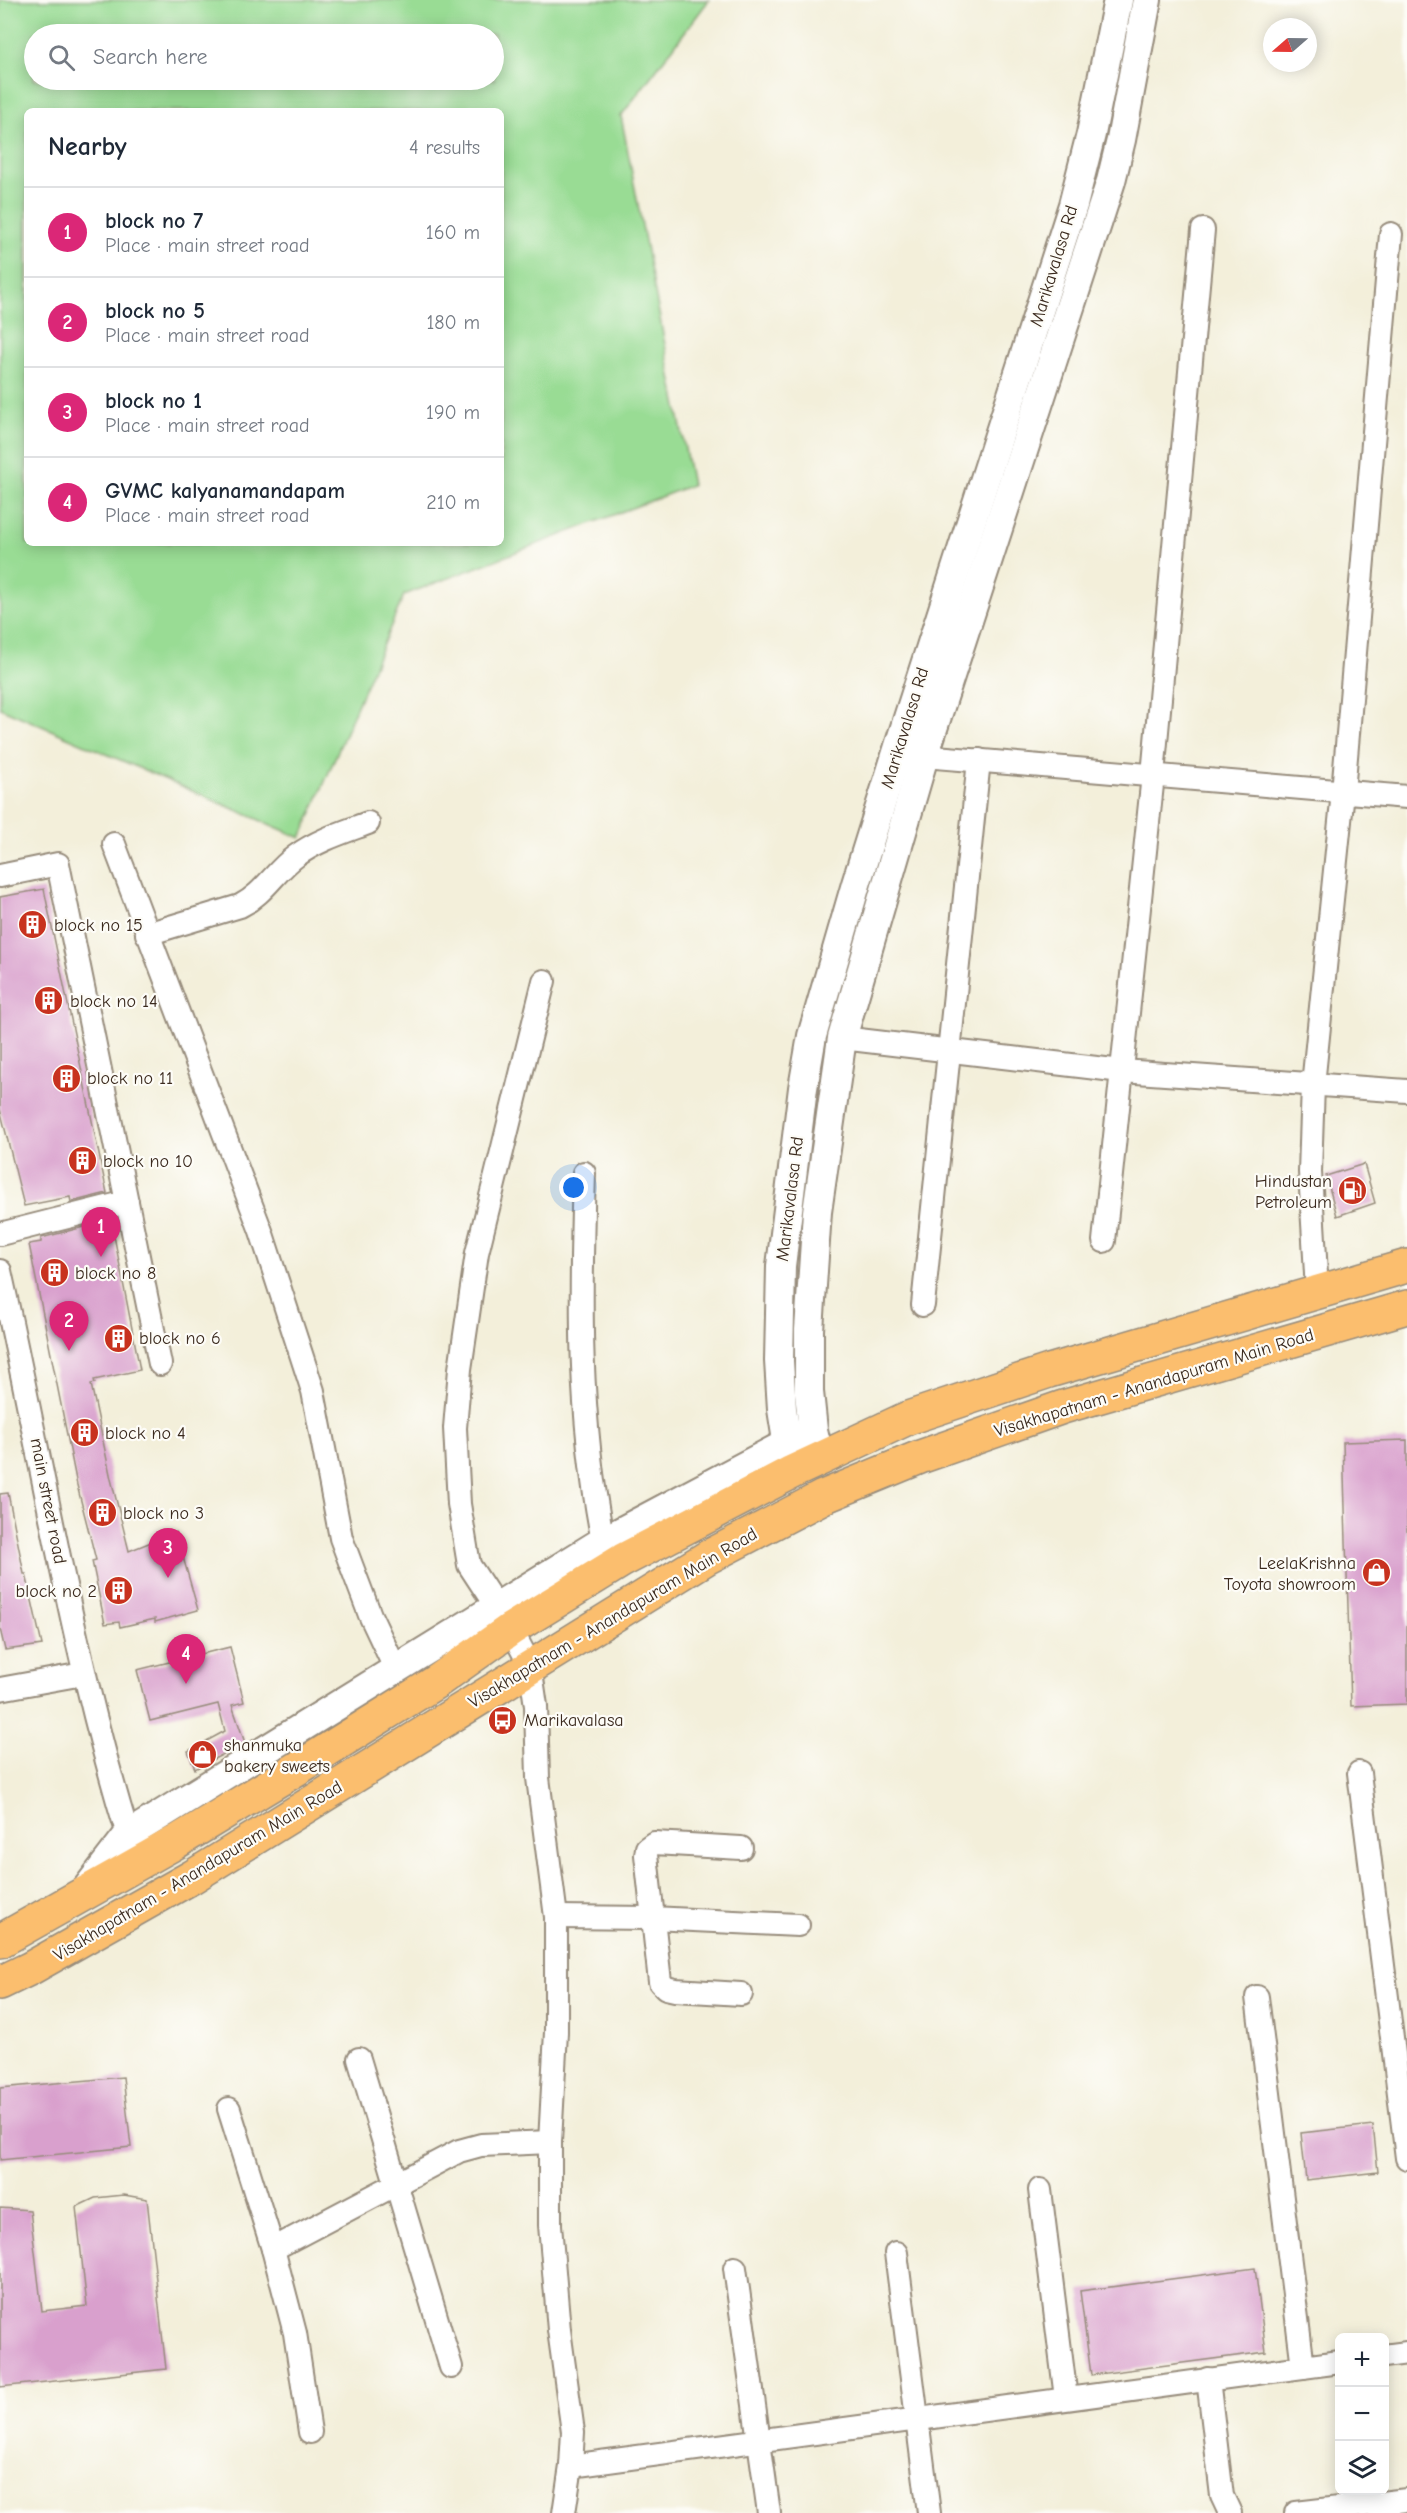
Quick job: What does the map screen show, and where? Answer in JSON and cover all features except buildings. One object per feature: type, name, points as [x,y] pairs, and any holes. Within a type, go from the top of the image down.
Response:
[{"type":"main road","name":"Visakhapatnam - Anandapuram Main Road","points":[[0,1941],[308,1762],[436,1682],[504,1618],[623,1560],[803,1451],[1049,1371],[1407,1266]]},
{"type":"main road","name":"Visakhapatnam - Anandapuram Main Road","points":[[0,1983],[32,1968],[192,1877],[331,1793],[530,1665],[708,1557],[823,1497],[920,1457],[1063,1407],[1407,1307]]},
{"type":"street","name":"Marikavalasa Rd","points":[[803,1451],[809,1392],[809,1330],[817,1212],[842,1038],[1060,294],[1073,205],[1091,134],[1118,0]]},
{"type":"street","name":"Marikavalasa Rd","points":[[803,1451],[779,1361],[781,1266],[802,1088],[812,1036],[967,529],[1060,294],[1111,181],[1121,140],[1147,0]]},
{"type":"street","points":[[1104,1241],[1153,775],[1203,230]]},
{"type":"street","points":[[1317,1291],[1310,1172],[1313,1085],[1343,792],[1391,234]]},
{"type":"street","points":[[924,756],[1407,797]]},
{"type":"street","points":[[923,1305],[979,760]]},
{"type":"street","points":[[147,934],[240,906],[254,899],[294,857],[317,843],[368,823]]},
{"type":"street","points":[[114,844],[261,1231],[313,1391],[341,1538],[370,1615],[396,1670]]},
{"type":"street","points":[[0,876],[58,864],[160,1364]]},
{"type":"street","points":[[544,981],[477,1253],[460,1369],[455,1428],[459,1504],[469,1565],[504,1618],[530,1665],[536,1706],[538,1778],[556,1917],[556,2032],[550,2142],[550,2224],[558,2320],[573,2432],[564,2513]]},
{"type":"street","points":[[842,1038],[1122,1071],[1407,1092]]},
{"type":"street","points":[[584,1173],[581,1278],[583,1400],[592,1485],[603,1541]]},
{"type":"street","points":[[0,1234],[127,1202]]},
{"type":"street","name":"main street road","points":[[0,1271],[83,1674],[128,1835]]},
{"type":"street","points":[[81,1896],[128,1835],[396,1670],[504,1618],[603,1541],[803,1451]]},
{"type":"street","points":[[0,1689],[83,1674]]},
{"type":"street","points":[[1359,1773],[1407,2158]]},
{"type":"street","points":[[741,1848],[654,1843],[647,1848],[646,1855],[660,1982],[666,1988],[741,1994]]},
{"type":"street","points":[[556,1917],[652,1918],[798,1925]]},
{"type":"street","points":[[1257,1997],[1303,2367]]},
{"type":"street","points":[[359,2059],[451,2367]]},
{"type":"street","points":[[229,2109],[273,2249],[295,2333],[310,2432]]},
{"type":"street","points":[[273,2249],[459,2151],[481,2145],[550,2142]]},
{"type":"street","points":[[1040,2190],[1066,2398]]},
{"type":"street","points":[[896,2253],[929,2513]]},
{"type":"street","points":[[735,2268],[770,2513]]},
{"type":"street","points":[[1389,2355],[1407,2353]]},
{"type":"street","points":[[571,2466],[1335,2363]]},
{"type":"street","points":[[1208,2379],[1222,2496],[1230,2513]]},
{"type":"street","points":[[1296,2513],[1407,2500]]},
{"type":"green space","points":[[0,0],[709,0],[621,116],[692,485],[404,595],[301,838],[0,708]]},
{"type":"place","name":"block no 15","points":[[33,925]]},
{"type":"place","name":"block no 14","points":[[49,1001]]},
{"type":"place","name":"block no 11","points":[[66,1078]]},
{"type":"place","name":"block no 10","points":[[82,1161]]},
{"type":"place","name":"Hindustan Petroleum","points":[[1353,1191]]},
{"type":"place","name":"block no 7","points":[[101,1257]]},
{"type":"place","name":"block no 8","points":[[54,1273]]},
{"type":"place","name":"block no 6","points":[[118,1338]]},
{"type":"place","name":"block no 5","points":[[69,1351]]},
{"type":"place","name":"block no 4","points":[[84,1433]]},
{"type":"place","name":"block no 3","points":[[102,1513]]},
{"type":"place","name":"LeelaKrishna Toyota showroom","points":[[1377,1573]]},
{"type":"place","name":"block no 1","points":[[168,1578]]},
{"type":"place","name":"block no 2","points":[[118,1591]]},
{"type":"place","name":"GVMC kalyanamandapam","points":[[186,1684]]},
{"type":"place","name":"Marikavalasa","points":[[503,1720]]},
{"type":"place","name":"shanmuka bakery sweets","points":[[203,1755]]}]
